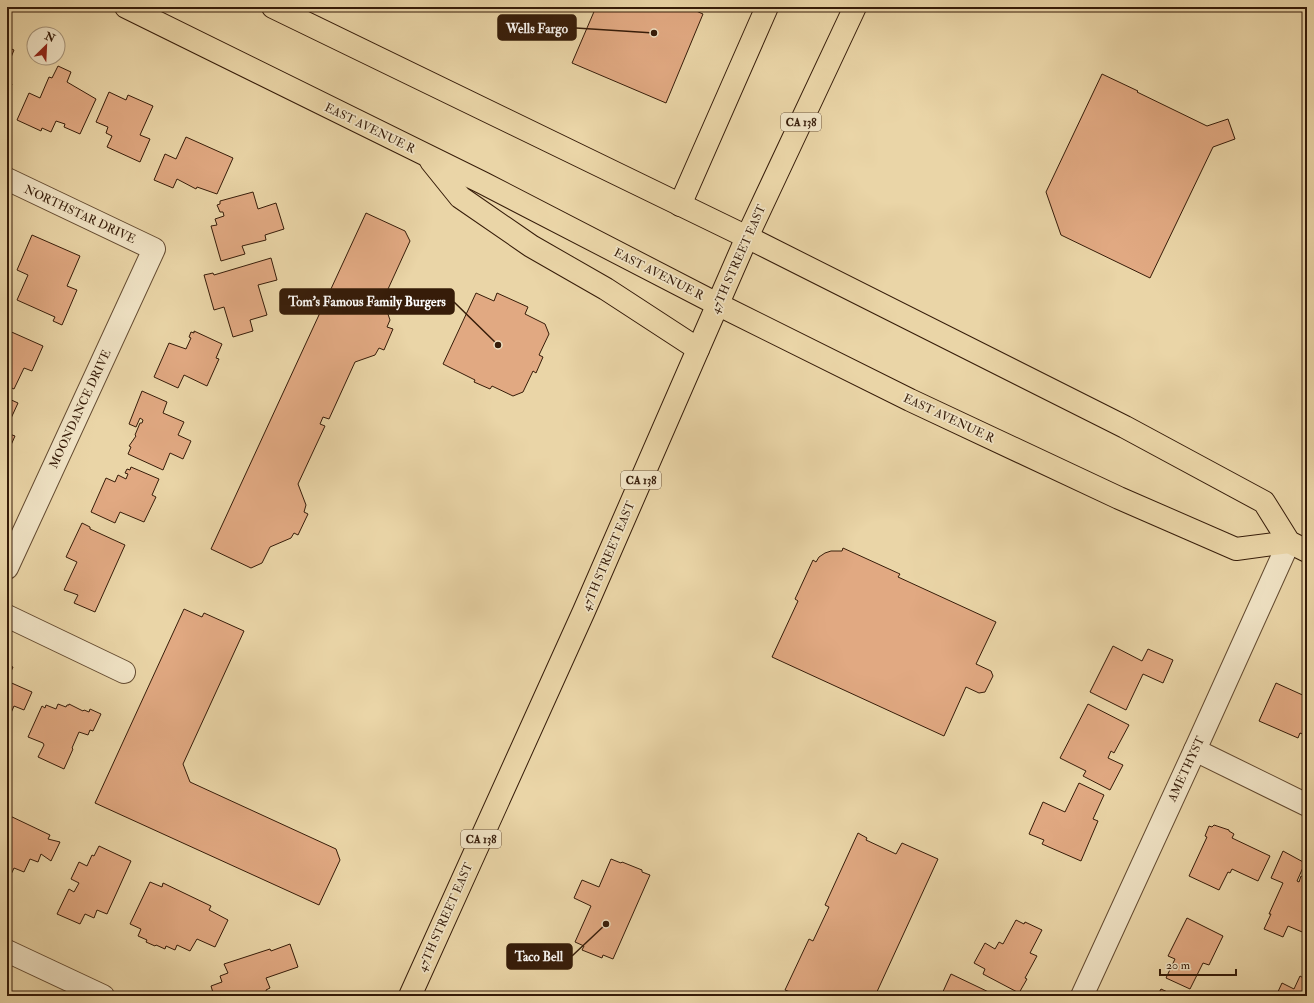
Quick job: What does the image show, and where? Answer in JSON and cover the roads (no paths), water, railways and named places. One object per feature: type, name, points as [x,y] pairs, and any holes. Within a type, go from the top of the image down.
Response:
[{"type":"main road","name":"EAST AVENUE R","points":[[126,7],[426,155],[910,400],[1119,498],[1236,549],[1298,547]]},
{"type":"main road","points":[[273,7],[747,237],[1126,427],[1264,502],[1298,547]]},
{"type":"main road","points":[[680,205],[767,7]]},
{"type":"main road","name":"47TH STREET EAST","points":[[410,996],[584,611],[747,237],[855,7]]},
{"type":"main road","points":[[426,155],[460,197],[531,246],[606,289],[698,349]]},
{"type":"street","name":"NORTHSTAR DRIVE","points":[[7,179],[154,249]]},
{"type":"street","name":"MOONDANCE DRIVE","points":[[7,568],[154,249]]},
{"type":"street","name":"AMETHYST","points":[[1082,996],[1195,750],[1298,547]]},
{"type":"street","points":[[7,616],[124,672]]},
{"type":"street","points":[[1195,750],[1307,805]]},
{"type":"street","points":[[7,951],[103,996]]},
{"type":"place","name":"Wells Fargo","points":[[654,33]]},
{"type":"place","name":"Tom’s Famous Family Burgers","points":[[498,345]]},
{"type":"place","name":"Taco Bell","points":[[606,924]]}]
